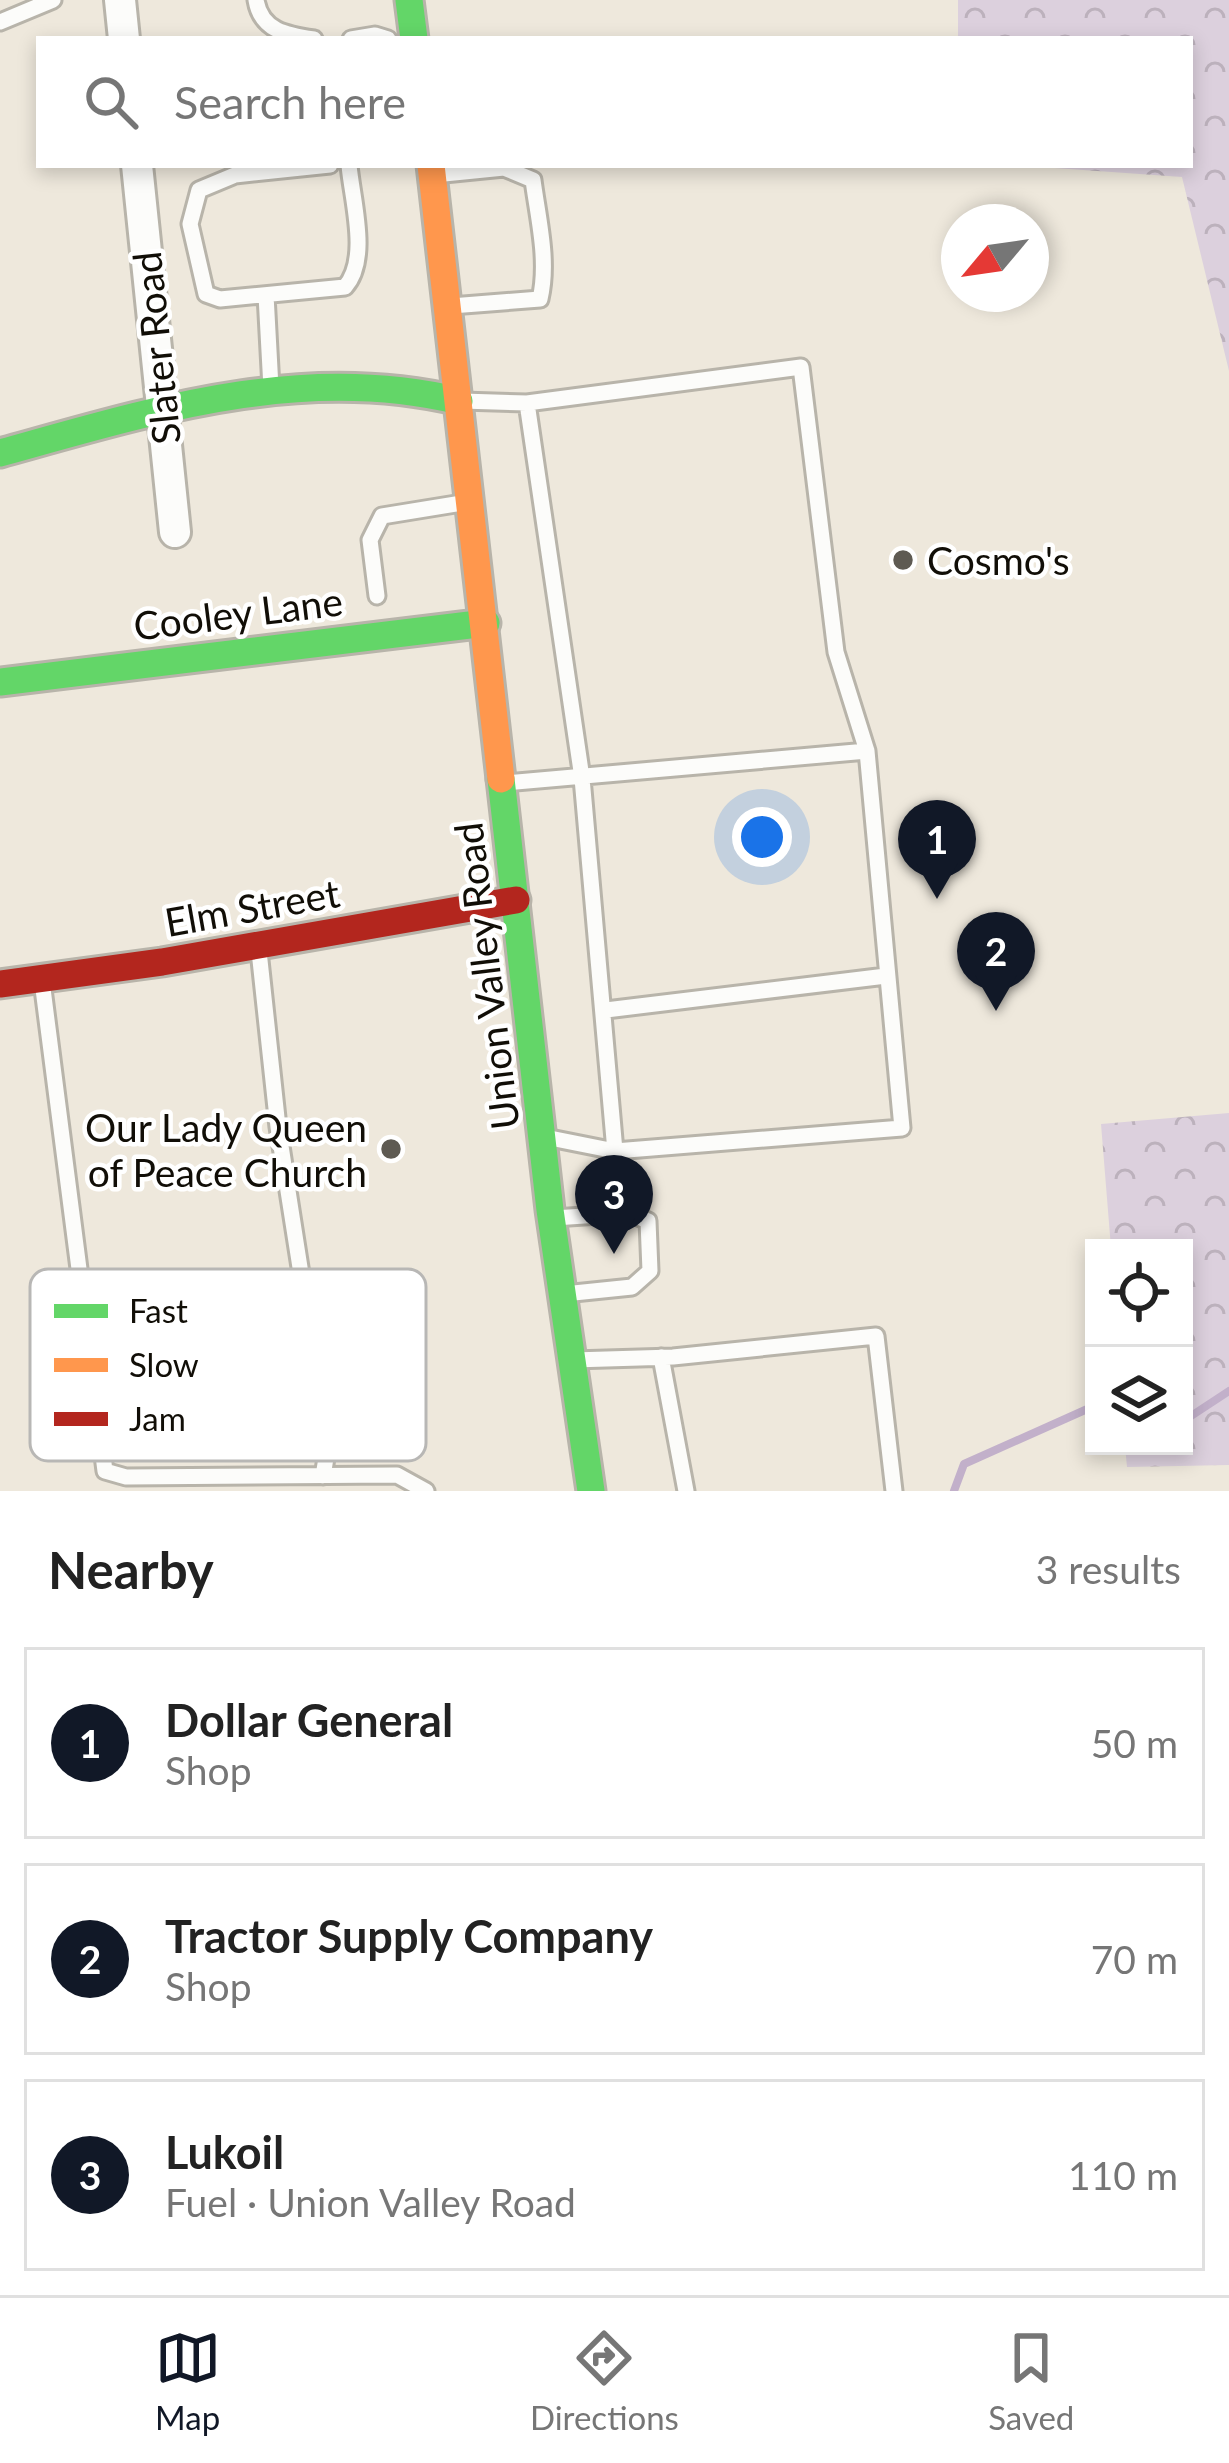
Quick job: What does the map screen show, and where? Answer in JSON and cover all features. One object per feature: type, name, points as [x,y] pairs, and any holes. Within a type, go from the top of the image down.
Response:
[{"type":"street","points":[[120,0],[124,36]]},
{"type":"street","points":[[409,0],[414,36]]},
{"type":"street","name":"Slater Road","points":[[137,168],[175,532]]},
{"type":"street","name":"Union Valley Road","points":[[432,170],[551,1218],[587,1484]]},
{"type":"street","points":[[0,453],[162,408],[272,392],[383,382],[459,401]]},
{"type":"street","name":"Cooley Lane","points":[[0,682],[486,623]]},
{"type":"street","name":"Elm Street","points":[[0,984],[258,946],[516,900]]},
{"type":"lane","points":[[0,22],[53,0]]},
{"type":"lane","points":[[256,0],[265,24],[293,36]]},
{"type":"lane","points":[[298,168],[235,175],[199,190],[191,202],[190,224],[206,294],[220,299],[346,287],[355,276],[349,168]]},
{"type":"lane","points":[[432,170],[519,170],[533,180],[537,208],[544,280],[540,298],[448,306]]},
{"type":"lane","points":[[266,295],[272,392]]},
{"type":"lane","points":[[459,401],[527,404],[801,367],[836,652],[867,751],[902,1128],[615,1151],[544,1136]]},
{"type":"lane","points":[[527,404],[582,778],[615,1151]]},
{"type":"lane","points":[[377,596],[370,540],[382,516],[471,502]]},
{"type":"lane","points":[[503,783],[867,751]]},
{"type":"lane","points":[[258,946],[300,1269]]},
{"type":"lane","points":[[606,1010],[886,976]]},
{"type":"lane","points":[[42,978],[79,1269]]},
{"type":"lane","points":[[551,1218],[629,1213],[648,1221],[650,1271],[632,1287],[561,1294]]},
{"type":"lane","points":[[570,1360],[661,1357],[876,1336],[894,1491]]},
{"type":"lane","points":[[661,1357],[686,1491]]},
{"type":"lane","points":[[104,1461],[105,1471],[126,1477],[398,1475],[426,1491]]},
{"type":"lane","points":[[322,1476],[325,1461]]},
{"type":"green space","points":[[958,0],[1229,0],[1229,371],[1182,177],[1055,168],[1193,168],[1193,36],[958,36]]},
{"type":"green space","points":[[1229,1113],[1229,1465],[1127,1467],[1126,1455],[1193,1455],[1193,1239],[1110,1239],[1101,1124]]},
{"type":"waterway","points":[[1193,1415],[1229,1391]]},
{"type":"waterway","points":[[954,1491],[964,1464],[1085,1410]]},
{"type":"traffic: fast","points":[[409,0],[414,36]]},
{"type":"traffic: fast","points":[[0,453],[170,408],[285,390],[342,387],[459,401]]},
{"type":"traffic: fast","points":[[0,682],[486,623]]},
{"type":"traffic: fast","points":[[501,779],[550,1210],[591,1491]]},
{"type":"traffic: slow","points":[[431,168],[501,779]]},
{"type":"traffic: jam","points":[[0,984],[162,962],[516,900]]},
{"type":"place","name":"Cosmo's","points":[[903,560]]},
{"type":"place","name":"Dollar General","points":[[937,899]]},
{"type":"place","name":"Tractor Supply Company","points":[[996,1011]]},
{"type":"place","name":"Our Lady Queen of Peace Church","points":[[391,1149]]},
{"type":"place","name":"Lukoil","points":[[614,1254]]}]
